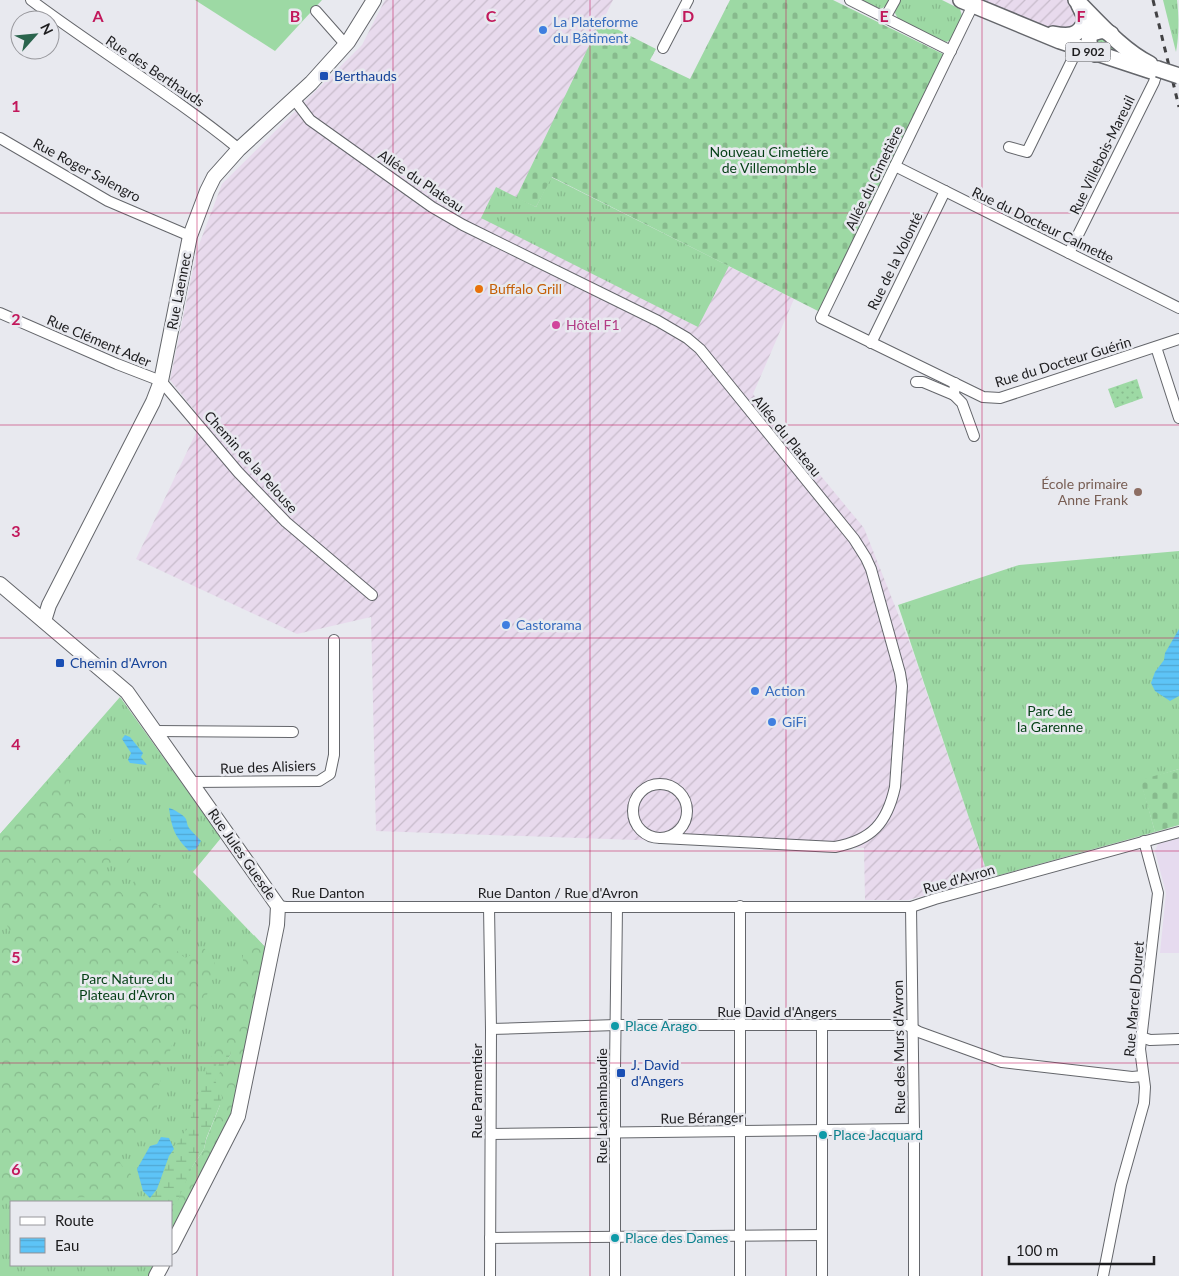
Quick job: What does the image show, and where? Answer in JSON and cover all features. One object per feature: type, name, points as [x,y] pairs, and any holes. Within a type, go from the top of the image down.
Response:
[{"type":"main road","name":"D 902","points":[[1021,26],[1061,36],[1077,34],[1085,22],[1084,15],[1077,1]]},
{"type":"main road","points":[[1077,1],[1129,51],[1158,69]]},
{"type":"main road","name":"D 902","points":[[967,3],[1095,54],[1179,76]]},
{"type":"main road","name":"D 902","points":[[1095,54],[1089,44],[1089,37],[1092,33],[1103,30],[1111,34]]},
{"type":"street","name":"Rue des Berthauds","points":[[30,0],[74,33],[214,128],[239,149]]},
{"type":"street","name":"Rue Laennec","points":[[44,622],[49,605],[153,402],[161,381],[190,236],[214,177],[239,149],[294,99],[346,45],[374,0]]},
{"type":"street","points":[[663,48],[688,0]]},
{"type":"street","points":[[850,0],[951,51]]},
{"type":"street","points":[[885,18],[895,0]]},
{"type":"street","name":"Allée du Cimetière","points":[[821,318],[951,51],[967,3]]},
{"type":"street","points":[[316,11],[346,45]]},
{"type":"street","points":[[1009,147],[1027,152],[1078,48]]},
{"type":"street","name":"Rue Villebois-Mareuil","points":[[1070,253],[1154,82],[1158,69]]},
{"type":"street","name":"Allée du Plateau","points":[[294,99],[310,120],[432,207],[687,338],[704,354],[854,540],[866,558],[900,673],[902,686],[895,787],[892,803],[886,817],[877,828],[860,839],[835,847],[661,838]]},
{"type":"street","name":"Rue Roger Salengro","points":[[0,138],[108,201],[190,236]]},
{"type":"street","name":"Rue du Docteur Calmette","points":[[895,166],[1179,308]]},
{"type":"street","name":"Rue de la Volonté","points":[[871,343],[945,192]]},
{"type":"street","name":"Rue Clément Ader","points":[[0,313],[116,364],[161,381]]},
{"type":"street","name":"Rue du Docteur Guérin","points":[[821,318],[983,397],[1000,398],[1179,339]]},
{"type":"street","points":[[1156,347],[1179,418]]},
{"type":"street","name":"Chemin de la Pelouse","points":[[161,381],[238,472],[286,522],[372,595]]},
{"type":"street","points":[[916,382],[923,382],[954,396],[962,403],[974,436]]},
{"type":"street","points":[[954,396],[955,383]]},
{"type":"street","name":"Rue Jules Guesde","points":[[0,584],[128,692],[278,906],[277,925],[238,1116],[172,1245]]},
{"type":"street","name":"Rue des Alisiers","points":[[191,782],[319,781],[330,774],[334,755],[334,640]]},
{"type":"street","points":[[155,731],[293,732]]},
{"type":"street","points":[[686,818],[677,831],[670,836],[661,838],[644,832],[637,825],[633,808],[636,799],[642,791],[657,783],[675,788],[685,801],[688,826],[694,834],[703,839]]},
{"type":"street","name":"Rue d'Avron","points":[[740,906],[912,907],[1179,832]]},
{"type":"street","name":"Rue Marcel Douret","points":[[1103,1276],[1122,1186],[1144,1103],[1143,1076],[1140,1060],[1141,1037],[1158,893],[1144,841]]},
{"type":"street","name":"Rue Danton","points":[[278,906],[377,907]]},
{"type":"street","name":"Rue Lachambaudie","points":[[616,1276],[617,906]]},
{"type":"street","points":[[740,906],[740,1276]]},
{"type":"street","name":"Rue Danton / Rue d'Avron","points":[[377,907],[740,906]]},
{"type":"street","name":"Rue Parmentier","points":[[490,907],[490,1276]]},
{"type":"street","name":"Rue des Murs d'Avron","points":[[912,907],[914,1276]]},
{"type":"street","name":"Rue David d'Angers","points":[[491,1028],[616,1025],[907,1026],[1002,1062],[1132,1077],[1143,1076]]},
{"type":"street","points":[[822,1026],[822,1276]]},
{"type":"street","points":[[1141,1037],[1150,1040],[1179,1039]]},
{"type":"street","name":"Rue Béranger","points":[[491,1134],[914,1129]]},
{"type":"street","points":[[490,1238],[822,1235]]},
{"type":"shaded area","points":[[385,0],[613,0],[516,198],[551,177],[794,299],[753,394],[864,528],[912,649],[989,878],[908,900],[865,900],[864,848],[376,831],[371,617],[297,634],[136,559],[202,420],[170,380],[197,250],[222,184],[362,45]]},
{"type":"shaded area","points":[[973,0],[1076,0],[1158,69]]},
{"type":"shaded area","points":[[1179,838],[1179,953],[1160,953],[1166,893],[1155,851],[1158,844]]},
{"type":"green space","points":[[195,0],[322,0],[275,51]]},
{"type":"green space","name":"Nouveau Cimetière de Villemomble","points":[[730,0],[833,0],[947,56],[820,312],[552,177],[536,207],[516,198],[601,21],[656,49],[650,60],[690,79]]},
{"type":"green space","points":[[861,0],[889,0],[887,5],[881,9]]},
{"type":"green space","points":[[899,0],[942,0],[960,9],[962,16],[951,40],[946,42],[898,19],[894,11]]},
{"type":"green space","points":[[1163,0],[1177,0],[1178,39],[1176,52]]},
{"type":"green space","points":[[1101,36],[1119,53],[1094,45],[1095,39]]},
{"type":"green space","points":[[551,177],[729,266],[698,327],[481,218],[496,187],[536,207]]},
{"type":"green space","points":[[1137,379],[1143,398],[1115,408],[1108,389]]},
{"type":"green space","name":"Parc de la Garenne","points":[[1179,551],[1179,769],[1141,781],[1155,832],[989,878],[898,605],[1019,565]]},
{"type":"green space","name":"Parc Nature du Plateau d'Avron","points":[[120,697],[221,838],[193,872],[265,947],[172,1228],[172,1201],[10,1201],[10,1266],[153,1266],[148,1276],[0,1276],[0,834]]},
{"type":"green space","name":"Parc Nature du Plateau d'Avron","points":[[60,767],[67,771],[73,800],[88,819],[90,835],[102,844],[113,838],[128,842],[132,851],[129,863],[115,867],[106,862],[103,867],[123,895],[135,880],[141,879],[156,904],[175,913],[182,931],[182,946],[176,950],[185,958],[204,948],[215,963],[199,1027],[179,1023],[157,1092],[157,1108],[150,1126],[119,1152],[120,1162],[131,1174],[132,1183],[118,1200],[80,1197],[34,1201],[0,1201],[0,935],[12,936],[5,921],[0,919],[0,834]]},
{"type":"green space","points":[[1179,769],[1179,825],[1155,832],[1140,780]]},
{"type":"green space","points":[[254,935],[265,947],[232,1116],[172,1229],[172,1206],[177,1202],[192,1167],[204,1149],[220,1105],[215,1080],[231,1054],[221,1062],[218,1068],[216,1066],[218,1054],[212,1055],[211,1030],[225,993],[226,982],[230,978],[239,981],[243,967],[243,952]]},
{"type":"green space","points":[[225,1049],[230,1050],[231,1054],[215,1080],[222,1097],[204,1149],[192,1167],[177,1202],[172,1206],[172,1201],[151,1201],[150,1198],[157,1189],[174,1146],[190,1126],[192,1106],[204,1080],[212,1055],[218,1053],[216,1066],[218,1067]]},
{"type":"water","points":[[1179,629],[1179,696],[1170,701],[1155,691],[1151,683],[1155,672],[1164,660],[1165,653]]},
{"type":"water","points":[[125,735],[130,737],[143,753],[141,757],[147,765],[130,763],[128,760],[131,753],[122,739]]},
{"type":"water","points":[[169,808],[185,817],[189,828],[201,841],[196,849],[189,851],[177,836]]},
{"type":"water","points":[[161,1137],[169,1138],[174,1149],[169,1156],[157,1189],[150,1198],[143,1191],[137,1169],[150,1146],[157,1144]]},
{"type":"railway","points":[[1153,0],[1179,107]]},
{"type":"place","name":"La Plateforme du Bâtiment","points":[[543,30]]},
{"type":"place","name":"Berthauds","points":[[324,76]]},
{"type":"place","name":"Buffalo Grill","points":[[479,289]]},
{"type":"place","name":"Hôtel F1","points":[[556,325]]},
{"type":"place","name":"École primaire Anne Frank","points":[[1138,492]]},
{"type":"place","name":"Castorama","points":[[506,625]]},
{"type":"place","name":"Chemin d'Avron","points":[[60,663]]},
{"type":"place","name":"Action","points":[[755,691]]},
{"type":"place","name":"GiFi","points":[[772,722]]},
{"type":"place","name":"Place Arago","points":[[615,1026]]},
{"type":"place","name":"J. David d'Angers","points":[[621,1073]]},
{"type":"place","name":"Place Jacquard","points":[[823,1135]]},
{"type":"place","name":"Place des Dames","points":[[615,1238]]}]
